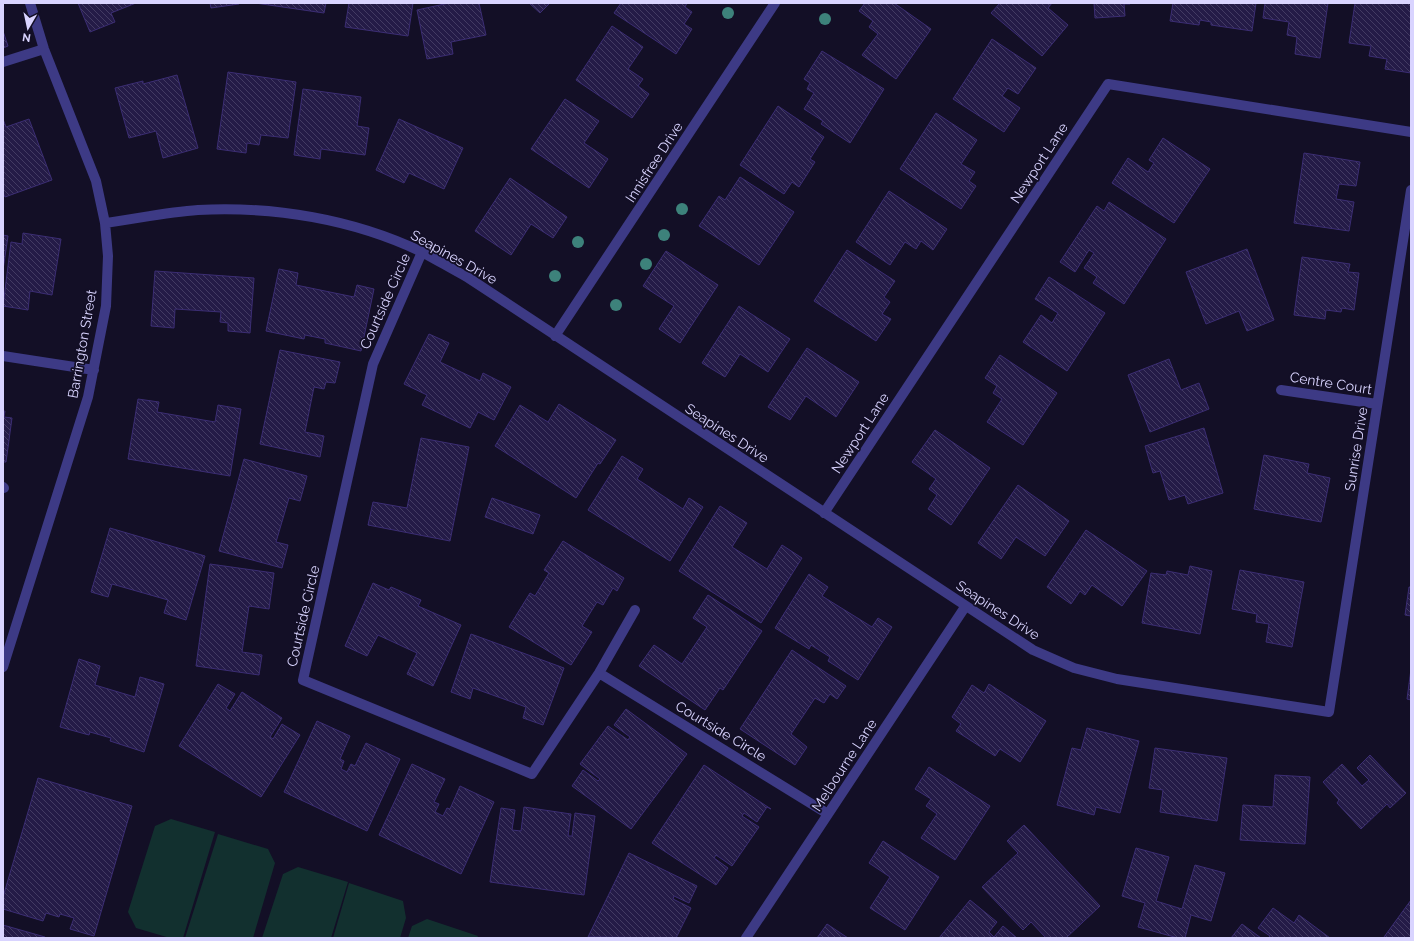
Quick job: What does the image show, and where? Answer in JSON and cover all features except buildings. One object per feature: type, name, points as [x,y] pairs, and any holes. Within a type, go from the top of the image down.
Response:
[{"type":"street","name":"Barrington Street","points":[[3,667],[86,404],[106,306],[108,256],[105,223],[96,181],[44,49],[30,3]]},
{"type":"street","name":"Innisfree Drive","points":[[555,336],[775,3]]},
{"type":"street","points":[[3,62],[44,49]]},
{"type":"street","name":"Newport Lane","points":[[824,514],[1108,84],[1411,132]]},
{"type":"street","name":"Sunrise Drive","points":[[1329,712],[1411,190]]},
{"type":"street","name":"Seapines Drive","points":[[105,223],[197,210],[243,209],[289,213],[341,223],[385,237],[422,252],[467,277],[965,607],[1033,650],[1074,668],[1117,679],[1329,712]]},
{"type":"street","name":"Courtside Circle","points":[[422,252],[373,364],[303,680],[532,774],[599,673],[636,610]]},
{"type":"street","points":[[3,356],[94,370]]},
{"type":"street","name":"Centre Court","points":[[1281,390],[1377,404]]},
{"type":"street","name":"Melbourne Lane","points":[[746,938],[965,607]]},
{"type":"street","name":"Courtside Circle","points":[[599,673],[828,814]]},
{"type":"green space","points":[[171,819],[215,832],[183,938],[170,938],[136,928],[128,912],[155,826]]},
{"type":"green space","points":[[218,834],[268,849],[275,863],[253,938],[185,938]]},
{"type":"green space","points":[[298,867],[348,882],[331,938],[262,938],[283,874]]},
{"type":"green space","points":[[349,883],[403,901],[406,918],[400,938],[333,938]]},
{"type":"green space","points":[[427,919],[478,936],[477,938],[408,938],[412,926]]}]
